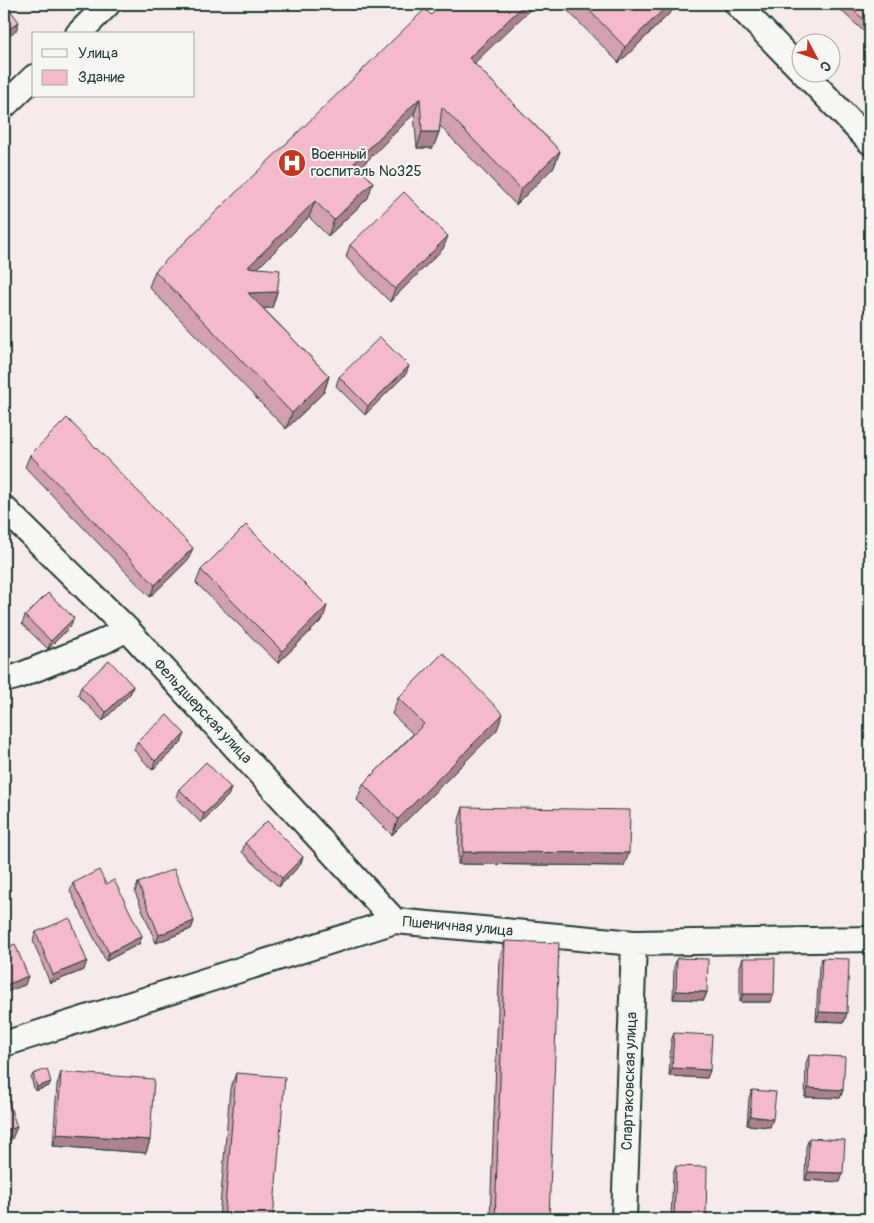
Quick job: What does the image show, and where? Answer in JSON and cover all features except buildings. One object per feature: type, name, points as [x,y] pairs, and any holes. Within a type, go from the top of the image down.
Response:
[{"type":"street","points":[[80,32],[108,4]]},
{"type":"street","points":[[737,4],[792,62]]},
{"type":"street","points":[[4,106],[32,79]]},
{"type":"street","points":[[812,82],[870,142]]},
{"type":"street","name":"Фельдшерская улица","points":[[4,508],[127,629],[395,921]]},
{"type":"street","points":[[4,680],[94,646],[127,629]]},
{"type":"street","name":"Пшеничная улица","points":[[4,1044],[395,921],[634,943],[870,939]]},
{"type":"street","name":"Спартаковская улица","points":[[624,1219],[634,943]]},
{"type":"place","name":"Военный госпиталь №325","points":[[292,163]]}]
